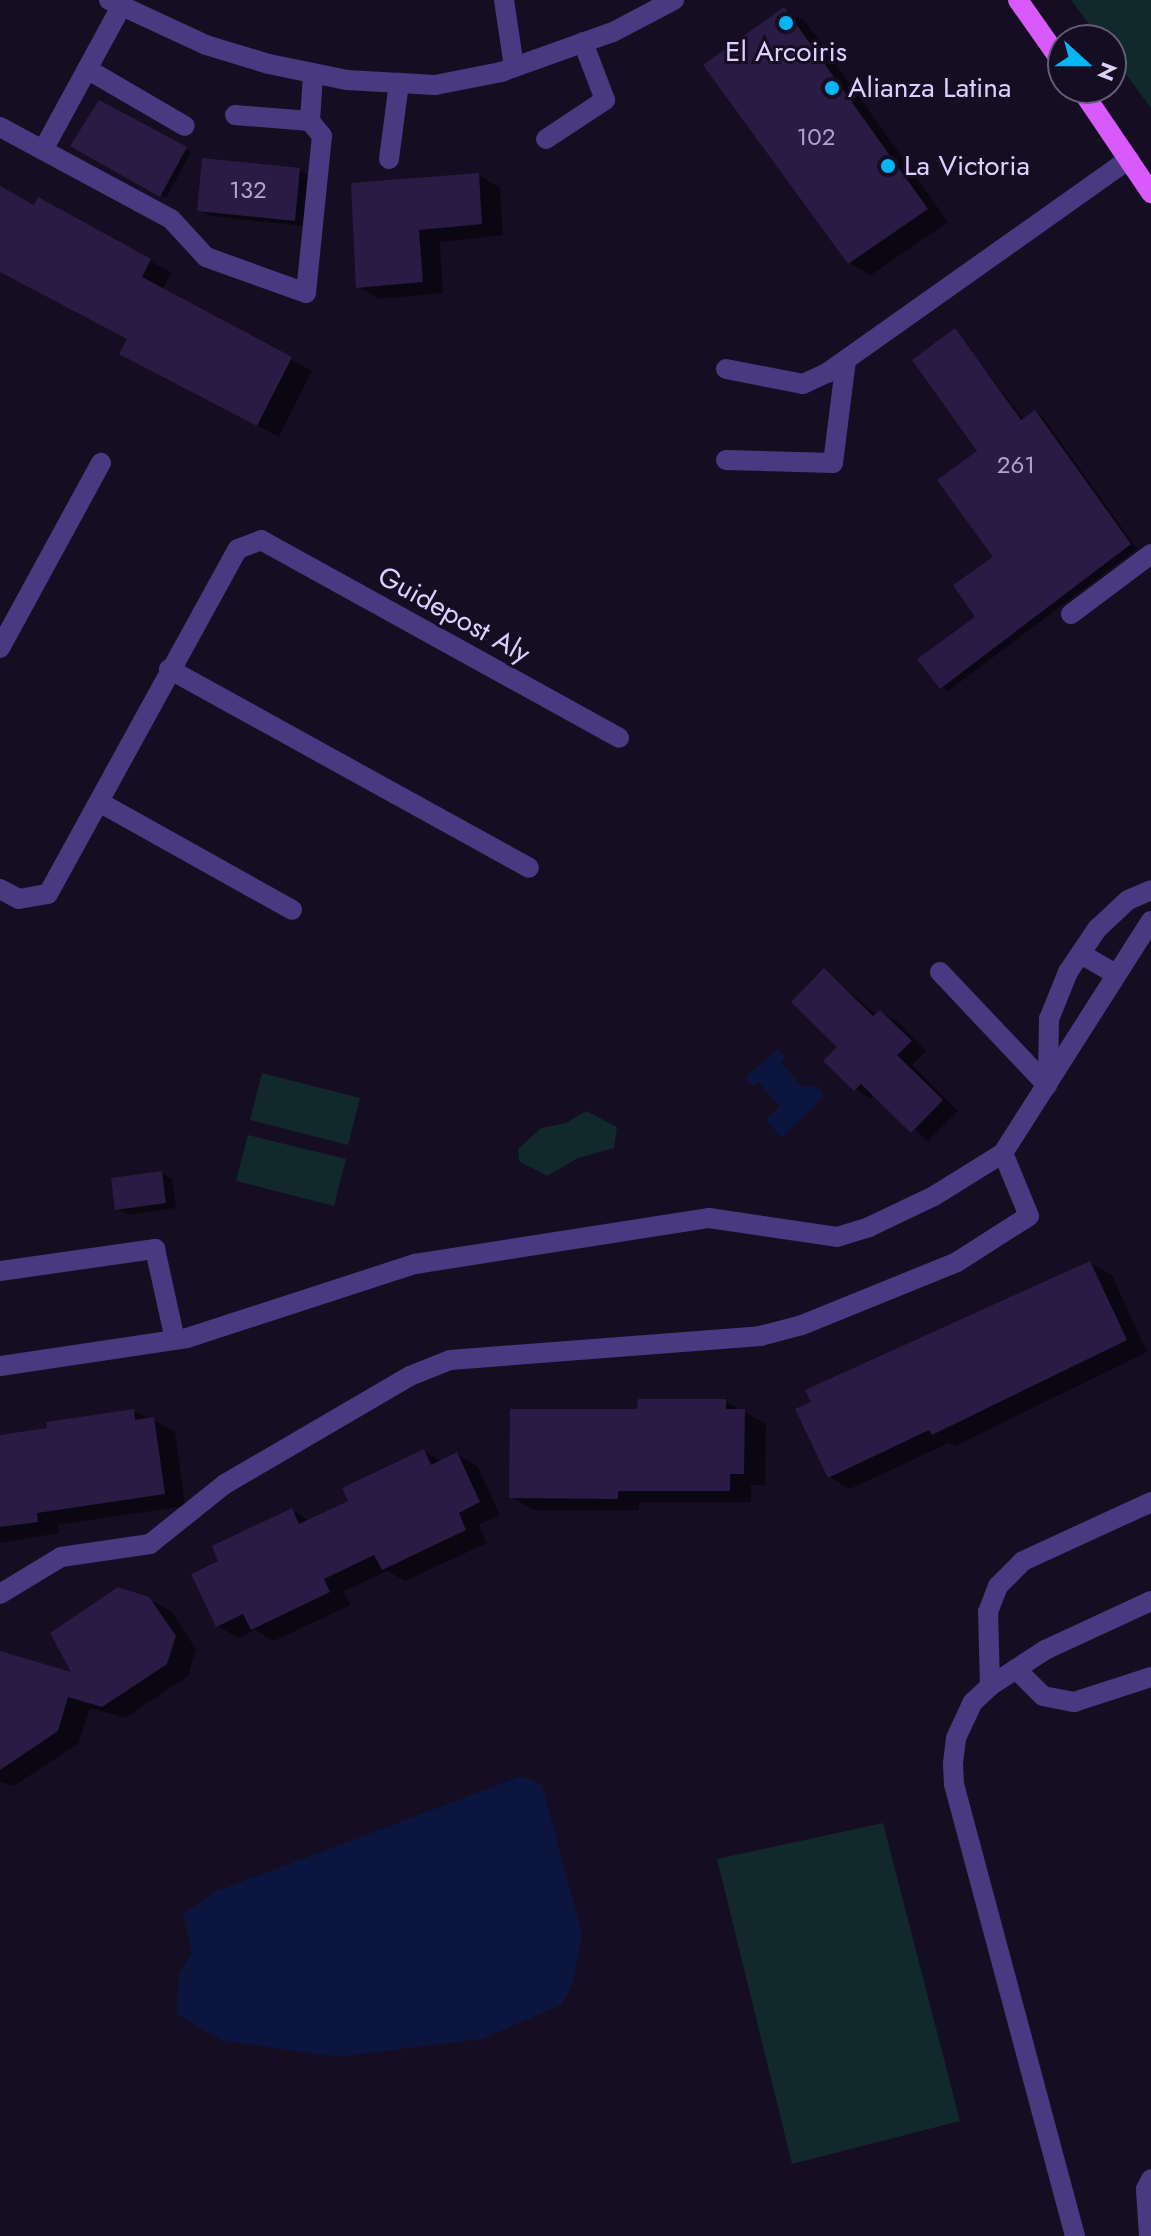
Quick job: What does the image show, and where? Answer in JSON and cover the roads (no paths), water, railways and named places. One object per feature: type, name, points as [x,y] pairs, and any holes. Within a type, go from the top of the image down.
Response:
[{"type":"main road","points":[[1018,0],[1047,41]]},
{"type":"main road","points":[[1091,104],[1151,193]]},
{"type":"street","points":[[504,0],[514,67]]},
{"type":"street","points":[[43,150],[87,69],[115,4],[206,45],[313,73],[435,85],[514,67],[583,42],[674,0]]},
{"type":"street","points":[[546,139],[605,100],[583,42]]},
{"type":"street","points":[[87,69],[185,126]]},
{"type":"street","points":[[0,127],[171,219],[206,257],[306,293],[322,136],[310,121],[313,73]]},
{"type":"street","points":[[389,159],[399,83]]},
{"type":"street","points":[[235,115],[310,121]]},
{"type":"street","points":[[726,369],[803,384],[846,360],[1129,159]]},
{"type":"street","points":[[726,460],[833,463],[846,360]]},
{"type":"street","points":[[0,648],[101,463]]},
{"type":"street","name":"Guidepost Aly","points":[[169,669],[238,549],[261,540],[619,738]]},
{"type":"street","points":[[1071,614],[1151,554]]},
{"type":"street","points":[[0,889],[19,899],[48,894],[169,669],[529,868]]},
{"type":"street","points":[[99,802],[292,910]]},
{"type":"street","points":[[1047,1085],[1049,1019],[1081,954],[1097,929],[1128,900],[1151,890]]},
{"type":"street","points":[[0,1366],[175,1340],[415,1264],[709,1218],[837,1237],[934,1196],[1003,1153],[1151,921]]},
{"type":"street","points":[[1081,954],[1115,974]]},
{"type":"street","points":[[940,972],[1047,1085]]},
{"type":"street","points":[[0,1594],[61,1557],[150,1544],[225,1484],[410,1376],[450,1360],[760,1336],[802,1325],[957,1262],[1029,1216],[1003,1153]]},
{"type":"street","points":[[0,1271],[155,1249],[175,1340]]},
{"type":"street","points":[[990,1686],[988,1612],[998,1586],[1023,1561],[1151,1502]]},
{"type":"street","points":[[1075,2236],[954,1784],[956,1738],[973,1702],[990,1686],[1016,1669],[1151,1601]]},
{"type":"street","points":[[1016,1669],[1043,1696],[1074,1702],[1151,1677]]},
{"type":"street","points":[[1149,2236],[1146,2189],[1151,2179]]},
{"type":"water","points":[[778,1049],[786,1058],[781,1062],[802,1087],[818,1086],[824,1096],[781,1138],[766,1119],[780,1107],[759,1082],[754,1086],[745,1077]]},
{"type":"water","points":[[522,1776],[542,1785],[582,1934],[573,1984],[561,2005],[482,2039],[337,2057],[221,2040],[177,2014],[179,1975],[192,1952],[183,1915],[215,1892]]},
{"type":"place","name":"El Arcoiris","points":[[786,23]]},
{"type":"place","name":"Alianza Latina","points":[[832,88]]},
{"type":"place","name":"La Victoria","points":[[888,166]]}]
